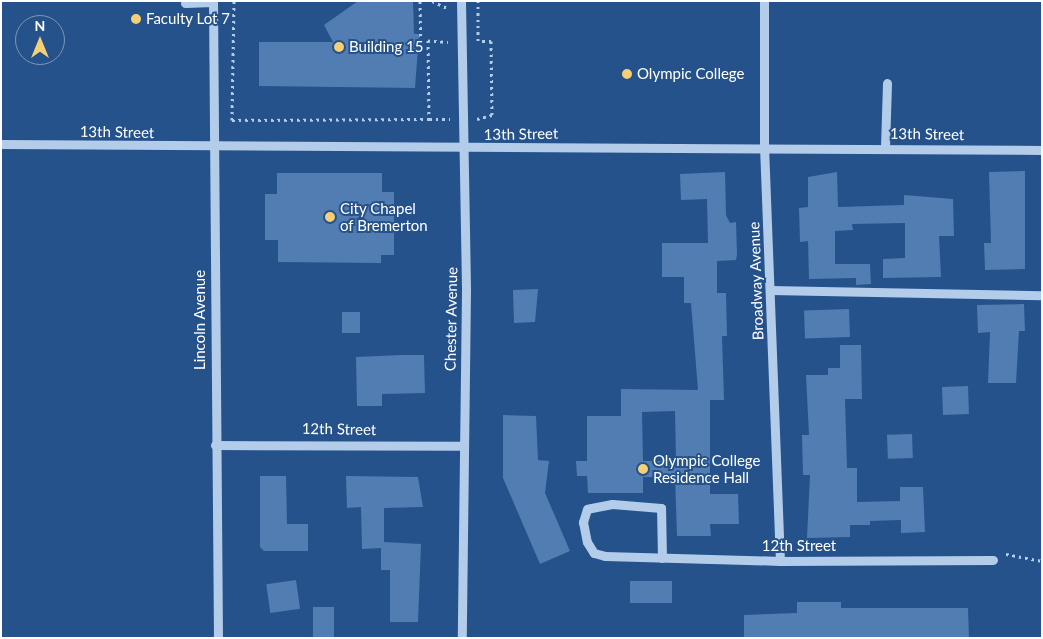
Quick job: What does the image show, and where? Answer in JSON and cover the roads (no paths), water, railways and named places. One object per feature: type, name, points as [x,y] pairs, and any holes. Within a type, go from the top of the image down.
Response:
[{"type":"street","name":"Chester Avenue","points":[[461,1],[463,148],[462,638]]},
{"type":"street","name":"Broadway Avenue","points":[[764,1],[764,146],[780,561]]},
{"type":"street","points":[[185,3],[213,2]]},
{"type":"street","name":"Lincoln Avenue","points":[[213,2],[218,638]]},
{"type":"street","points":[[885,147],[887,83]]},
{"type":"street","name":"13th Street","points":[[1,144],[463,148],[764,146],[1042,150]]},
{"type":"street","points":[[770,290],[1042,295]]},
{"type":"street","name":"12th Street","points":[[215,445],[463,446]]},
{"type":"street","name":"12th Street","points":[[662,558],[661,508],[612,504],[587,509],[583,522],[594,553],[605,556],[662,558],[780,561],[993,560]]},
{"type":"place","name":"Faculty Lot 7","points":[[136,19]]},
{"type":"place","name":"Building 15","points":[[339,47]]},
{"type":"place","name":"Olympic College","points":[[627,74]]},
{"type":"place","name":"City Chapel of Bremerton","points":[[330,217]]},
{"type":"place","name":"Olympic College Residence Hall","points":[[643,469]]}]
